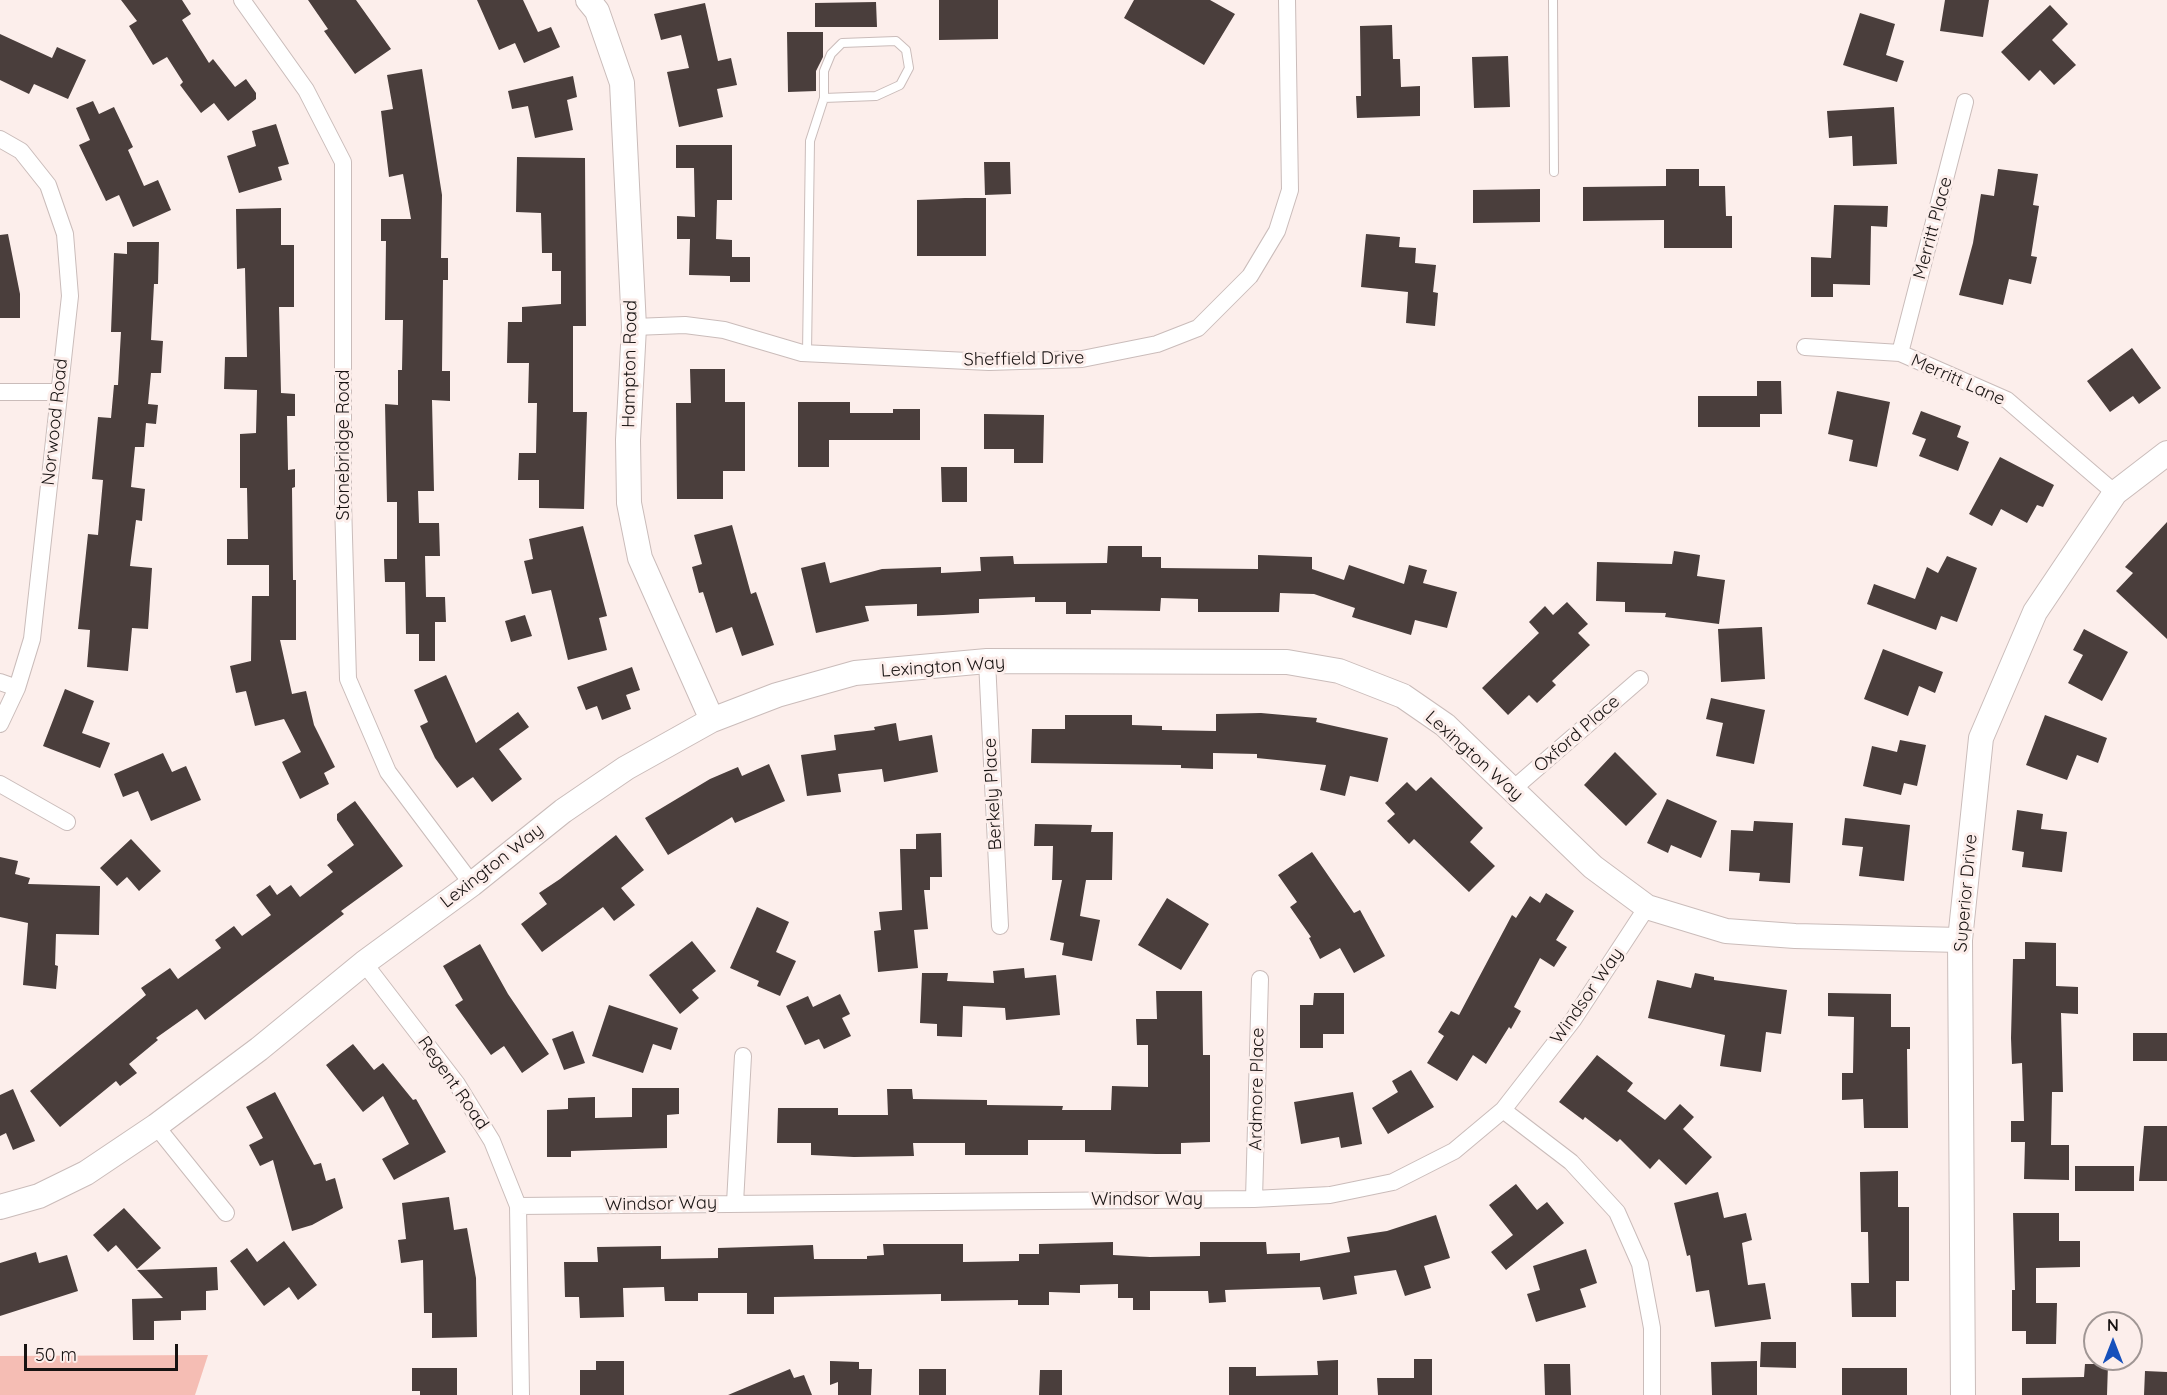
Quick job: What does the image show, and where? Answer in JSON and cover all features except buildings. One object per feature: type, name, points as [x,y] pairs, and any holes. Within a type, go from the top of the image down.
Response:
[{"type":"street","name":"Stonebridge Road","points":[[242,0],[306,90],[343,162],[343,502],[348,679],[388,772],[472,884]]},
{"type":"street","name":"Hampton Road","points":[[588,0],[597,11],[622,83],[634,327],[628,440],[629,503],[640,558],[712,720]]},
{"type":"street","name":"Sheffield Drive","points":[[634,327],[685,325],[724,330],[807,353],[989,362],[1082,359],[1157,344],[1198,328],[1250,276],[1277,231],[1290,190],[1287,0]]},
{"type":"street","name":"Merritt Place","points":[[1900,353],[1965,102]]},
{"type":"street","name":"Norwood Road","points":[[0,139],[21,151],[48,185],[64,234],[70,296],[32,639],[17,688],[0,724]]},
{"type":"street","name":"Merritt Lane","points":[[1805,347],[1900,353],[2007,400],[2115,493]]},
{"type":"street","points":[[0,392],[58,392]]},
{"type":"street","name":"Superior Drive","points":[[1963,1395],[1960,940],[1981,738],[2035,612],[2115,493],[2167,453]]},
{"type":"street","name":"Lexington Way","points":[[0,1207],[39,1196],[86,1173],[156,1126],[259,1049],[364,963],[472,884],[562,811],[626,768],[712,720],[777,695],[855,674],[987,662],[1287,662],[1339,671],[1403,696],[1445,725],[1593,867],[1647,907],[1726,931],[1795,936],[1960,940]]},
{"type":"street","name":"Berkely Place","points":[[987,662],[1000,926]]},
{"type":"street","name":"Oxford Place","points":[[1513,789],[1640,679]]},
{"type":"street","points":[[0,682],[17,688]]},
{"type":"street","points":[[0,784],[67,822]]},
{"type":"street","name":"Windsor Way","points":[[518,1206],[1254,1199],[1330,1195],[1393,1182],[1454,1151],[1503,1110],[1573,1020],[1647,907]]},
{"type":"street","name":"Regent Road","points":[[364,963],[458,1084],[492,1141],[518,1206],[521,1395]]},
{"type":"street","name":"Ardmore Place","points":[[1254,1199],[1260,979]]},
{"type":"street","points":[[735,1203],[743,1056]]},
{"type":"street","points":[[1503,1110],[1571,1162],[1617,1212],[1640,1264],[1652,1328],[1652,1395]]},
{"type":"street","points":[[156,1126],[226,1213]]},
{"type":"lane","points":[[1553,0],[1554,172]]},
{"type":"lane","points":[[807,353],[810,141],[824,98],[824,71],[831,54],[843,43],[896,41],[906,50],[909,68],[900,85],[876,96],[824,98]]},
{"type":"shaded area","points":[[208,1355],[195,1395],[0,1395],[0,1356]]}]
